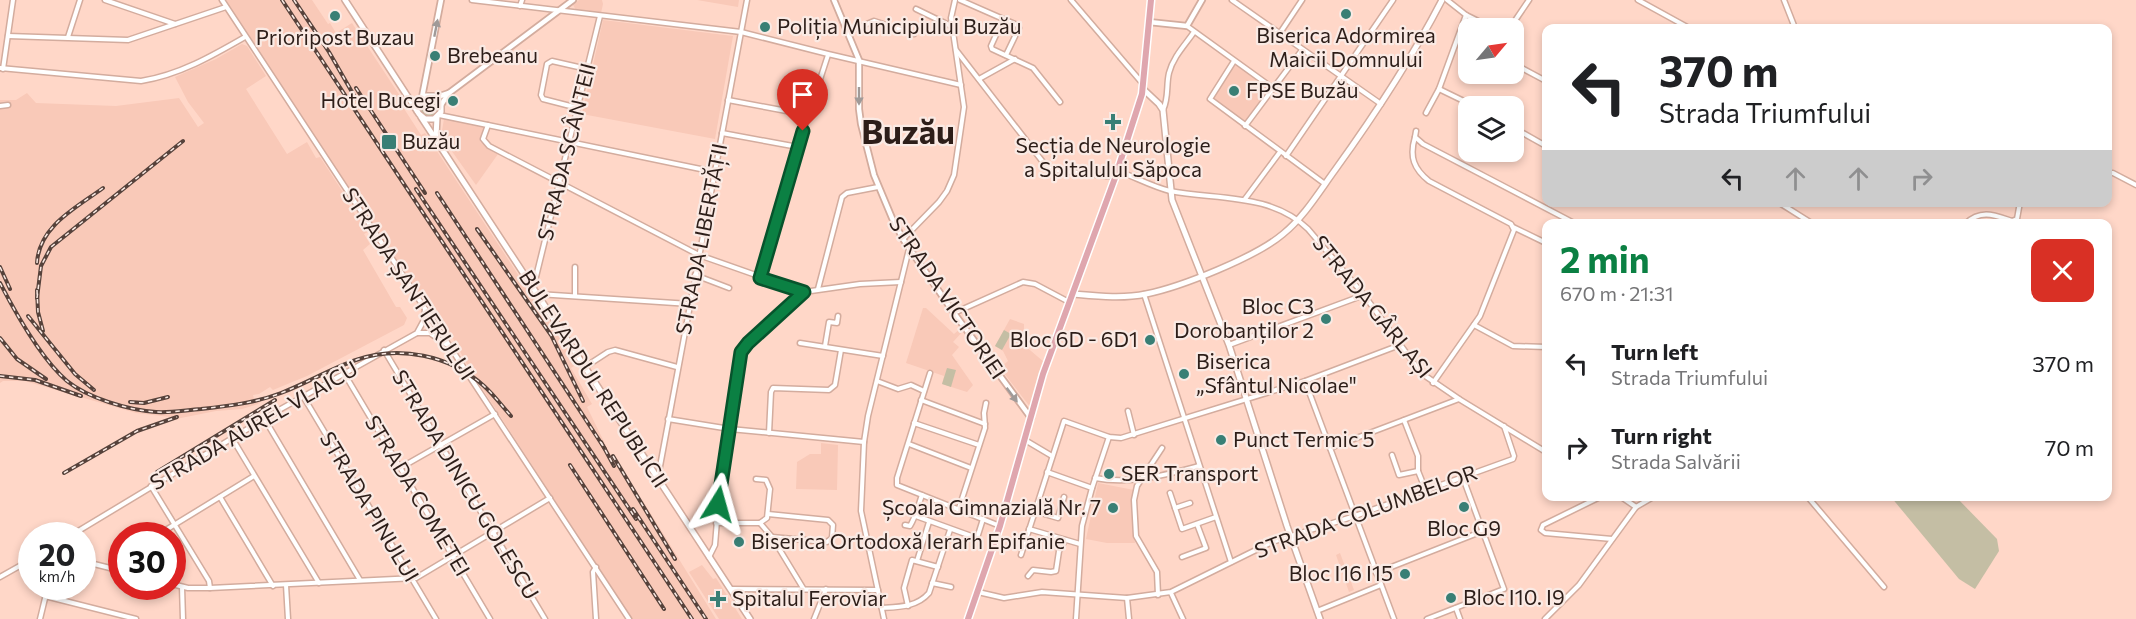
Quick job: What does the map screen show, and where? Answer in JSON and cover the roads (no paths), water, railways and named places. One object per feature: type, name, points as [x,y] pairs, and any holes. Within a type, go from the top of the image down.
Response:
[{"type":"main road","points":[[345,0],[421,117],[430,120],[438,116]]},
{"type":"main road","points":[[968,619],[1000,526],[1043,374],[1117,174],[1143,87],[1151,0]]},
{"type":"main road","points":[[1073,294],[1117,296],[1144,294],[1203,275],[1264,247],[1282,236],[1298,220],[1325,184],[1381,104],[1413,54],[1442,0]]},
{"type":"main road","points":[[1143,87],[1163,110],[1173,204],[1229,345],[1290,535],[1320,619]]},
{"type":"main road","points":[[403,91],[421,98]]},
{"type":"main road","points":[[417,111],[417,104],[421,98],[428,95],[436,98],[441,105],[436,139]]},
{"type":"main road","name":"BULEVARDUL REPUBLICII","points":[[421,117],[750,619]]},
{"type":"street","points":[[13,0],[2,69],[141,81],[194,65],[245,37]]},
{"type":"street","points":[[68,37],[80,0]]},
{"type":"street","points":[[105,0],[176,25]]},
{"type":"street","name":"STRADA ȘANTIERULUI","points":[[222,0],[629,619]]},
{"type":"street","points":[[421,98],[441,0]]},
{"type":"street","points":[[472,0],[741,32],[961,85]]},
{"type":"street","points":[[520,6],[522,0]]},
{"type":"street","points":[[441,105],[450,93],[573,0]]},
{"type":"street","name":"STRADA LIBERTĂȚII","points":[[658,478],[677,366],[747,0]]},
{"type":"street","name":"STRADA VICTORIEI","points":[[834,0],[859,60],[861,124],[878,187],[903,239],[1031,418]]},
{"type":"street","points":[[903,239],[939,202],[954,175],[964,107],[951,26],[955,0]]},
{"type":"street","points":[[960,0],[1017,25],[1018,28],[1006,55]]},
{"type":"street","points":[[1071,0],[1143,87]]},
{"type":"street","points":[[1187,26],[1202,0]]},
{"type":"street","points":[[1232,0],[1381,104]]},
{"type":"street","points":[[1280,33],[1302,0]]},
{"type":"street","points":[[1286,156],[1393,0]]},
{"type":"street","points":[[1446,0],[1472,18]]},
{"type":"street","points":[[1517,18],[1529,0]]},
{"type":"street","points":[[1638,0],[1682,24]]},
{"type":"street","points":[[1785,0],[1794,24]]},
{"type":"street","points":[[8,36],[128,40],[226,7]]},
{"type":"street","points":[[916,9],[951,26]]},
{"type":"street","points":[[1426,113],[1439,88],[1466,15]]},
{"type":"street","name":"STRADA SCÂNTEII","points":[[535,291],[600,16]]},
{"type":"street","points":[[848,32],[874,21],[914,34]]},
{"type":"street","points":[[1149,22],[1187,26],[1274,89]]},
{"type":"street","points":[[1163,110],[1166,104],[1171,68],[1177,55],[1194,32]]},
{"type":"street","points":[[996,35],[991,48],[1034,68],[1060,102]]},
{"type":"street","name":"STRADA GÂRLAȘI","points":[[956,49],[1046,166],[1054,170],[1117,174],[1170,191],[1245,199],[1273,207],[1298,220],[1364,295],[1420,373],[1542,450]]},
{"type":"street","points":[[1245,126],[1302,50]]},
{"type":"street","points":[[760,278],[828,54]]},
{"type":"street","points":[[979,79],[1015,59]]},
{"type":"street","points":[[578,108],[542,98],[547,64],[552,61],[587,69]]},
{"type":"street","points":[[1234,61],[1210,99],[1325,184]]},
{"type":"street","points":[[1524,69],[1542,79]]},
{"type":"street","points":[[1439,88],[1458,98]]},
{"type":"street","points":[[436,98],[450,93]]},
{"type":"street","points":[[728,100],[808,115]]},
{"type":"street","points":[[0,106],[8,105]]},
{"type":"street","points":[[438,116],[715,172]]},
{"type":"street","points":[[488,125],[483,137],[485,143],[699,255],[804,292],[860,284],[902,282]]},
{"type":"street","points":[[1416,131],[1412,156],[1419,173],[1542,241]]},
{"type":"street","points":[[722,133],[798,147]]},
{"type":"street","points":[[1524,134],[1542,144]]},
{"type":"street","points":[[1415,137],[1423,144],[1542,206]]},
{"type":"street","points":[[1245,199],[1280,152]]},
{"type":"street","points":[[2112,173],[2136,185]]},
{"type":"street","points":[[818,289],[842,197],[878,187]]},
{"type":"street","points":[[1543,207],[1566,219]]},
{"type":"street","points":[[1786,207],[1805,219]]},
{"type":"street","points":[[1972,219],[1978,214],[1991,214],[2001,215],[2008,219]]},
{"type":"street","points":[[1433,383],[1480,316],[1513,235],[1513,226]]},
{"type":"street","points":[[884,619],[861,511],[864,442],[909,248]]},
{"type":"street","points":[[575,267],[575,295]]},
{"type":"street","points":[[695,275],[729,288]]},
{"type":"street","points":[[954,313],[1023,282],[1035,284],[1069,303]]},
{"type":"street","points":[[535,291],[690,304]]},
{"type":"street","points":[[709,557],[715,544],[720,484],[741,352],[804,292]]},
{"type":"street","points":[[1144,294],[1231,562]]},
{"type":"street","points":[[1229,345],[1364,295]]},
{"type":"street","points":[[425,309],[424,321],[417,333],[433,335],[450,348]]},
{"type":"street","points":[[825,346],[829,322],[837,323],[838,316]]},
{"type":"street","points":[[1474,325],[1513,346],[1542,347]]},
{"type":"street","name":"STRADA AUREL VLAICU","points":[[93,522],[264,418],[417,333]]},
{"type":"street","points":[[800,343],[883,356]]},
{"type":"street","points":[[1021,555],[1064,421],[1109,437],[1121,438],[1305,381],[1400,345]]},
{"type":"street","points":[[585,367],[615,350],[677,366]]},
{"type":"street","points":[[769,433],[773,388],[830,390],[835,385],[841,350]]},
{"type":"street","name":"STRADA DINICU GOLESCU","points":[[384,351],[442,444],[545,619]]},
{"type":"street","name":"STRADA COMETEI","points":[[344,373],[490,619]]},
{"type":"street","points":[[930,373],[897,478],[897,485],[1000,526]]},
{"type":"street","points":[[877,381],[898,389],[911,385],[924,391]]},
{"type":"street","points":[[1305,381],[1394,619]]},
{"type":"street","name":"STRADA PINULUI","points":[[303,396],[436,619]]},
{"type":"street","points":[[1330,448],[1459,399]]},
{"type":"street","points":[[921,400],[985,424]]},
{"type":"street","points":[[959,508],[985,424],[986,403]]},
{"type":"street","points":[[1128,411],[1134,435]]},
{"type":"street","points":[[400,468],[495,414]]},
{"type":"street","points":[[264,418],[360,581]]},
{"type":"street","points":[[668,419],[730,429],[864,442]]},
{"type":"street","points":[[1404,420],[1418,456],[1418,471],[1426,491]]},
{"type":"street","points":[[915,423],[979,445]]},
{"type":"street","name":"STRADA COLUMBELOR","points":[[977,592],[1004,598],[1042,592],[1127,598],[1171,592],[1272,542],[1355,516],[1514,458],[1504,426]]},
{"type":"street","points":[[1076,619],[1080,544],[1092,488],[1109,437]]},
{"type":"street","points":[[232,438],[319,583]]},
{"type":"street","points":[[1024,440],[1052,456]]},
{"type":"street","points":[[909,444],[971,468]]},
{"type":"street","points":[[1158,595],[1157,572],[1135,531],[1135,492],[1141,478],[1162,448]]},
{"type":"street","points":[[1392,455],[1400,475],[1418,471]]},
{"type":"street","points":[[1095,478],[1121,482],[1162,476],[1199,466]]},
{"type":"street","points":[[1047,472],[1092,488]]},
{"type":"street","points":[[177,522],[254,476]]},
{"type":"street","points":[[1427,619],[1504,589],[1463,478]]},
{"type":"street","points":[[716,523],[760,523],[768,514],[770,485],[766,480],[756,479]]},
{"type":"street","points":[[151,486],[173,522]]},
{"type":"street","points":[[1170,493],[1182,529],[1216,517]]},
{"type":"street","points":[[905,525],[910,526],[916,516],[915,512],[922,495]]},
{"type":"street","points":[[220,497],[273,586]]},
{"type":"street","points":[[1034,511],[1058,518],[1064,497]]},
{"type":"street","points":[[186,586],[273,586],[412,579],[419,577],[550,498]]},
{"type":"street","points":[[1592,501],[1543,525],[1541,530],[1545,533],[1612,540]]},
{"type":"street","points":[[1627,501],[1636,507]]},
{"type":"street","points":[[1545,619],[1579,585],[1636,507],[1646,501]]},
{"type":"street","points":[[1812,501],[1884,586]]},
{"type":"street","points":[[1175,508],[1190,503]]},
{"type":"street","points":[[768,514],[828,520],[833,525],[832,538],[827,542],[772,537]]},
{"type":"street","points":[[916,516],[974,537],[978,534],[983,519]]},
{"type":"street","points":[[917,561],[929,522]]},
{"type":"street","points":[[760,523],[772,537],[803,589]]},
{"type":"street","points":[[1182,557],[1206,548],[1197,524]]},
{"type":"street","points":[[1029,529],[1080,544]]},
{"type":"street","points":[[882,608],[908,606],[925,597],[950,530]]},
{"type":"street","points":[[1376,573],[1483,531]]},
{"type":"street","points":[[1028,576],[1033,570],[1051,573],[1056,571],[1059,551],[1065,540]]},
{"type":"street","points":[[186,544],[209,581],[210,588]]},
{"type":"street","points":[[908,606],[904,588],[912,560],[938,567]]},
{"type":"street","points":[[0,577],[18,567]]},
{"type":"street","points":[[596,567],[593,572],[596,619]]},
{"type":"street","points":[[932,583],[951,587]]},
{"type":"street","points":[[286,585],[288,619]]},
{"type":"street","points":[[1317,611],[1381,585]]},
{"type":"street","points":[[730,589],[878,590]]},
{"type":"street","points":[[814,619],[826,589]]},
{"type":"street","points":[[1171,592],[1184,619]]},
{"type":"street","points":[[1127,598],[1130,619]]},
{"type":"street","points":[[40,619],[44,600]]},
{"type":"street","points":[[61,600],[136,619]]},
{"type":"street","points":[[182,600],[183,619]]},
{"type":"street","points":[[1456,608],[1460,619]]},
{"type":"railway","points":[[282,0],[692,619]]},
{"type":"railway","points":[[294,0],[329,52],[356,99]]},
{"type":"railway","points":[[356,88],[425,193]]},
{"type":"railway","points":[[37,298],[41,266],[51,247],[183,141]]},
{"type":"railway","points":[[37,263],[44,238],[52,228],[103,188]]},
{"type":"railway","points":[[416,189],[636,519]]},
{"type":"railway","points":[[437,193],[605,449]]},
{"type":"railway","points":[[477,229],[551,335],[583,401]]},
{"type":"railway","points":[[0,267],[10,289]]},
{"type":"railway","points":[[0,283],[30,335],[58,372],[67,381],[86,393],[121,406],[145,411],[173,412],[241,404],[281,393],[356,360],[389,353],[406,353],[440,360],[471,375],[488,389],[511,416]]},
{"type":"railway","points":[[37,290],[38,312],[43,331]]},
{"type":"railway","points":[[28,316],[75,374],[94,390]]},
{"type":"railway","points":[[0,338],[17,359],[46,379]]},
{"type":"railway","points":[[0,376],[35,380],[81,396]]},
{"type":"railway","points":[[130,402],[144,403],[168,397]]},
{"type":"railway","points":[[157,472],[275,400]]},
{"type":"railway","points":[[64,473],[137,431],[177,417]]},
{"type":"railway","points":[[601,442],[614,466]]},
{"type":"railway","points":[[613,456],[675,559]]},
{"type":"railway","points":[[570,465],[664,609]]},
{"type":"railway","points":[[633,509],[706,619]]},
{"type":"place","name":"Biserica Adormirea Maicii Domnului","points":[[1346,14]]},
{"type":"place","name":"Prioripost Buzau","points":[[335,16]]},
{"type":"place","name":"Poliția Municipiului Buzău","points":[[765,27]]},
{"type":"place","name":"Brebeanu","points":[[435,56]]},
{"type":"place","name":"FPSE Buzău","points":[[1234,91]]},
{"type":"place","name":"Hotel Bucegi","points":[[453,101]]},
{"type":"place","name":"Secția de Neurologie a Spitalului Săpoca","points":[[1113,122]]},
{"type":"place","name":"Buzău","points":[[389,142]]},
{"type":"place","name":"Bloc C3 Dorobanților 2","points":[[1326,319]]},
{"type":"place","name":"Bloc 6D - 6D1","points":[[1150,340]]},
{"type":"place","name":"Biserica „Sfântul Nicolae\"","points":[[1184,374]]},
{"type":"place","name":"Punct Termic 5","points":[[1221,440]]},
{"type":"place","name":"SER Transport","points":[[1109,474]]},
{"type":"place","name":"Bloc G9","points":[[1464,507]]},
{"type":"place","name":"Școala Gimnazială Nr. 7","points":[[1113,508]]},
{"type":"place","name":"Biserica Ortodoxă Ierarh Epifanie","points":[[739,542]]},
{"type":"place","name":"Bloc I16 I15","points":[[1405,574]]},
{"type":"place","name":"Bloc I10. I9","points":[[1451,598]]},
{"type":"place","name":"Spitalul Feroviar","points":[[718,599]]},
{"type":"district","name":"Buzău","points":[[908,132]]}]
